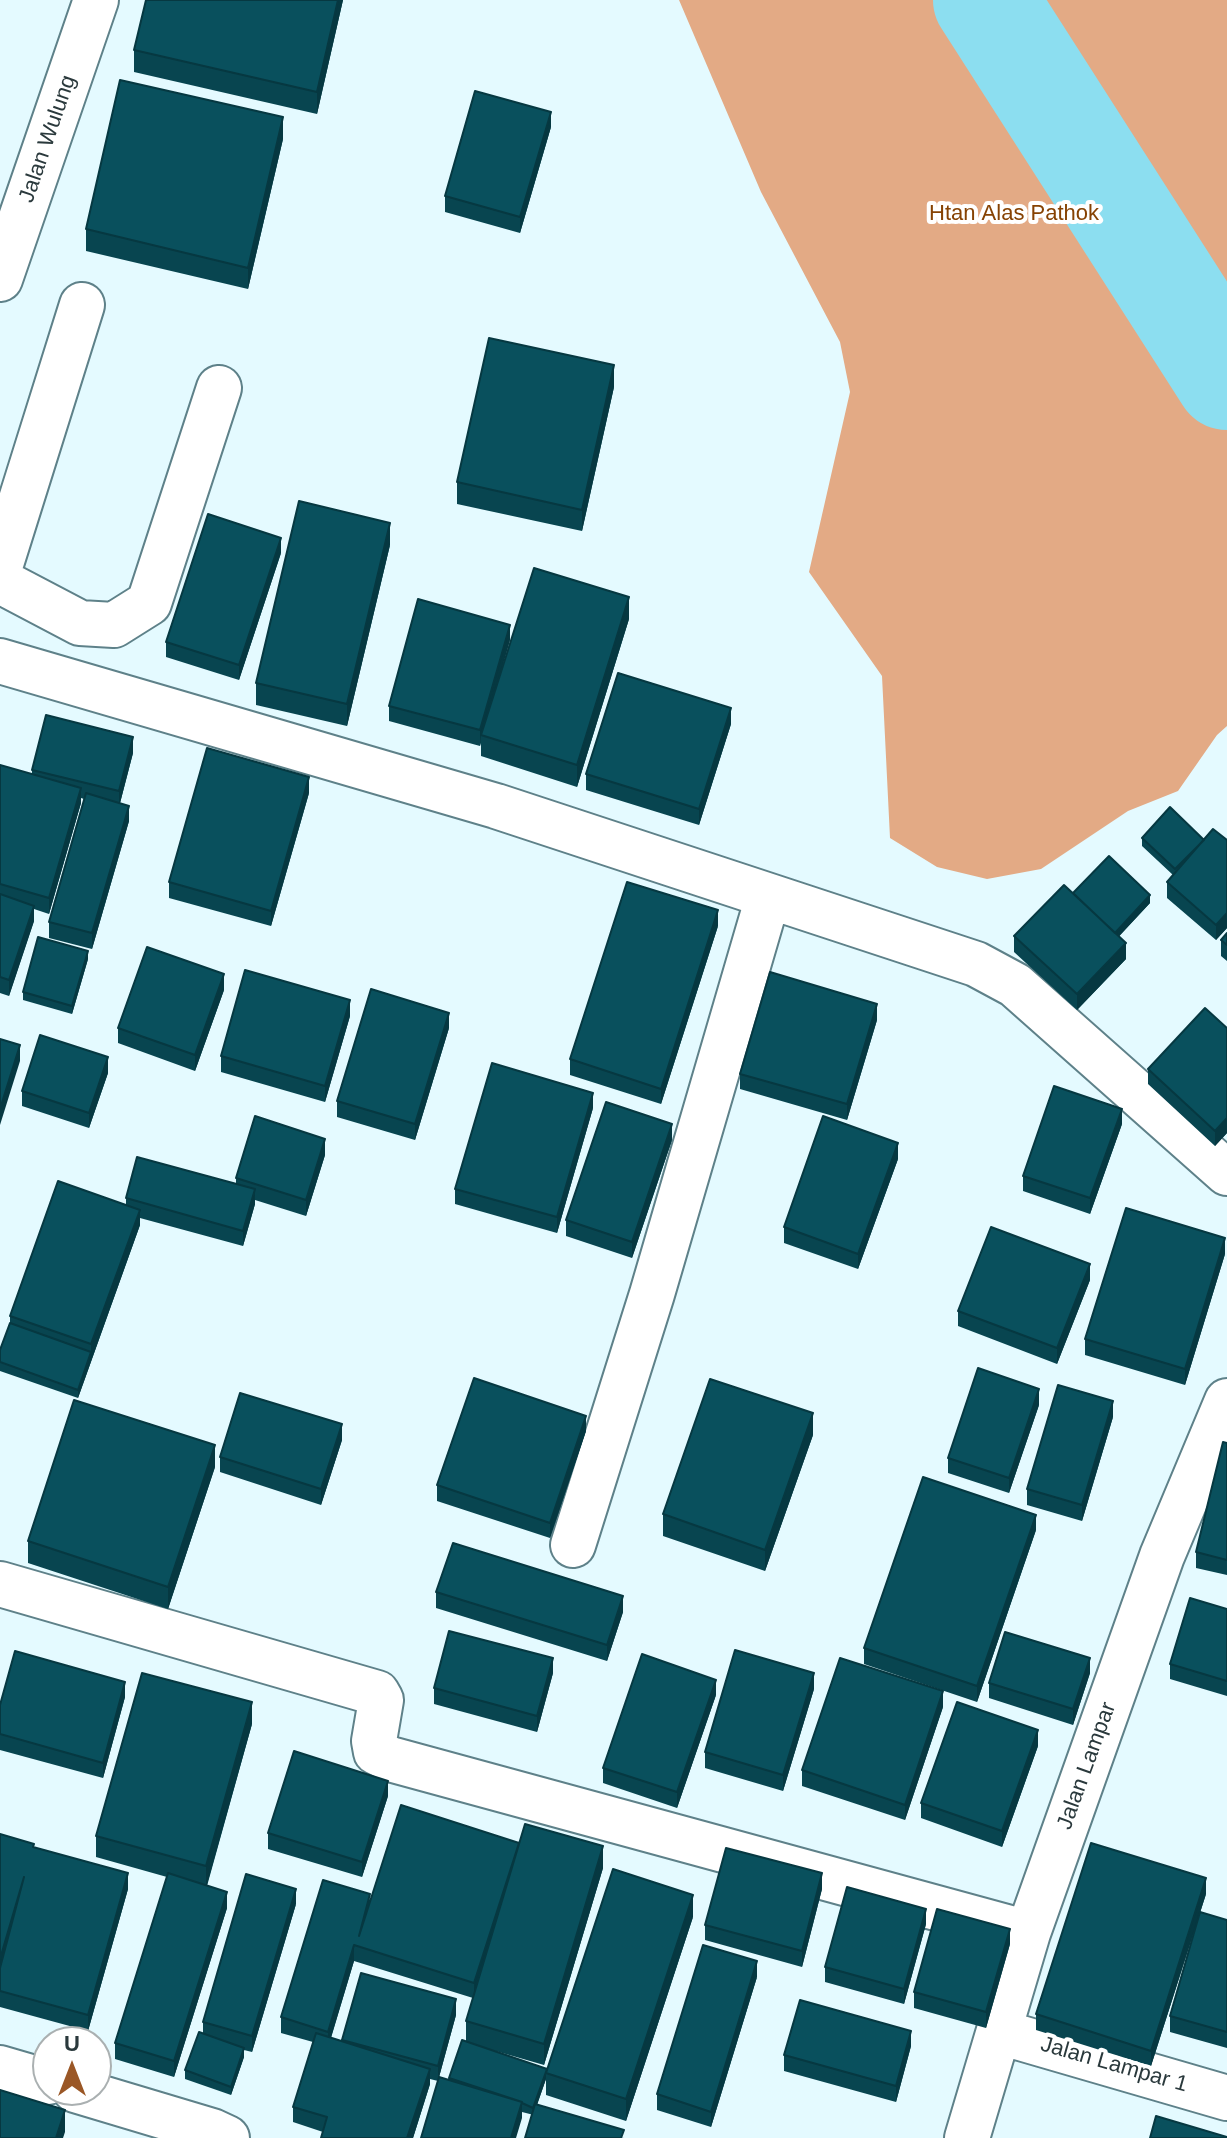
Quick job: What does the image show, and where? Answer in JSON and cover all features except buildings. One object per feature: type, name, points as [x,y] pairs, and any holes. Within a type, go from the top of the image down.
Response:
[{"type":"street","name":"Jalan Wulung","points":[[0,279],[96,0]]},
{"type":"street","points":[[0,567],[82,305]]},
{"type":"street","points":[[0,581],[80,623],[114,625],[149,603],[219,388]]},
{"type":"street","points":[[0,661],[496,806],[976,964],[1015,985],[1227,1173]]},
{"type":"street","points":[[573,1545],[657,1279],[768,897]]},
{"type":"street","name":"Jalan Lampar","points":[[967,2138],[1028,1933],[1162,1556],[1227,1401]]},
{"type":"street","points":[[0,1584],[377,1693],[381,1700],[374,1741],[376,1752],[390,1759],[1028,1933]]},
{"type":"street","name":"Jalan Lampar 1","points":[[1000,2032],[1227,2098]]},
{"type":"street","points":[[0,2068],[32,2077]]},
{"type":"street","points":[[112,2101],[227,2138]]},
{"type":"green space","name":"Htan Alas Pathok","points":[[679,0],[1227,0],[1227,726],[1217,735],[1178,791],[1128,811],[1041,869],[987,879],[937,867],[890,838],[882,676],[809,572],[850,392],[840,342],[761,192]]},
{"type":"waterway","points":[[985,0],[1227,378]]}]
